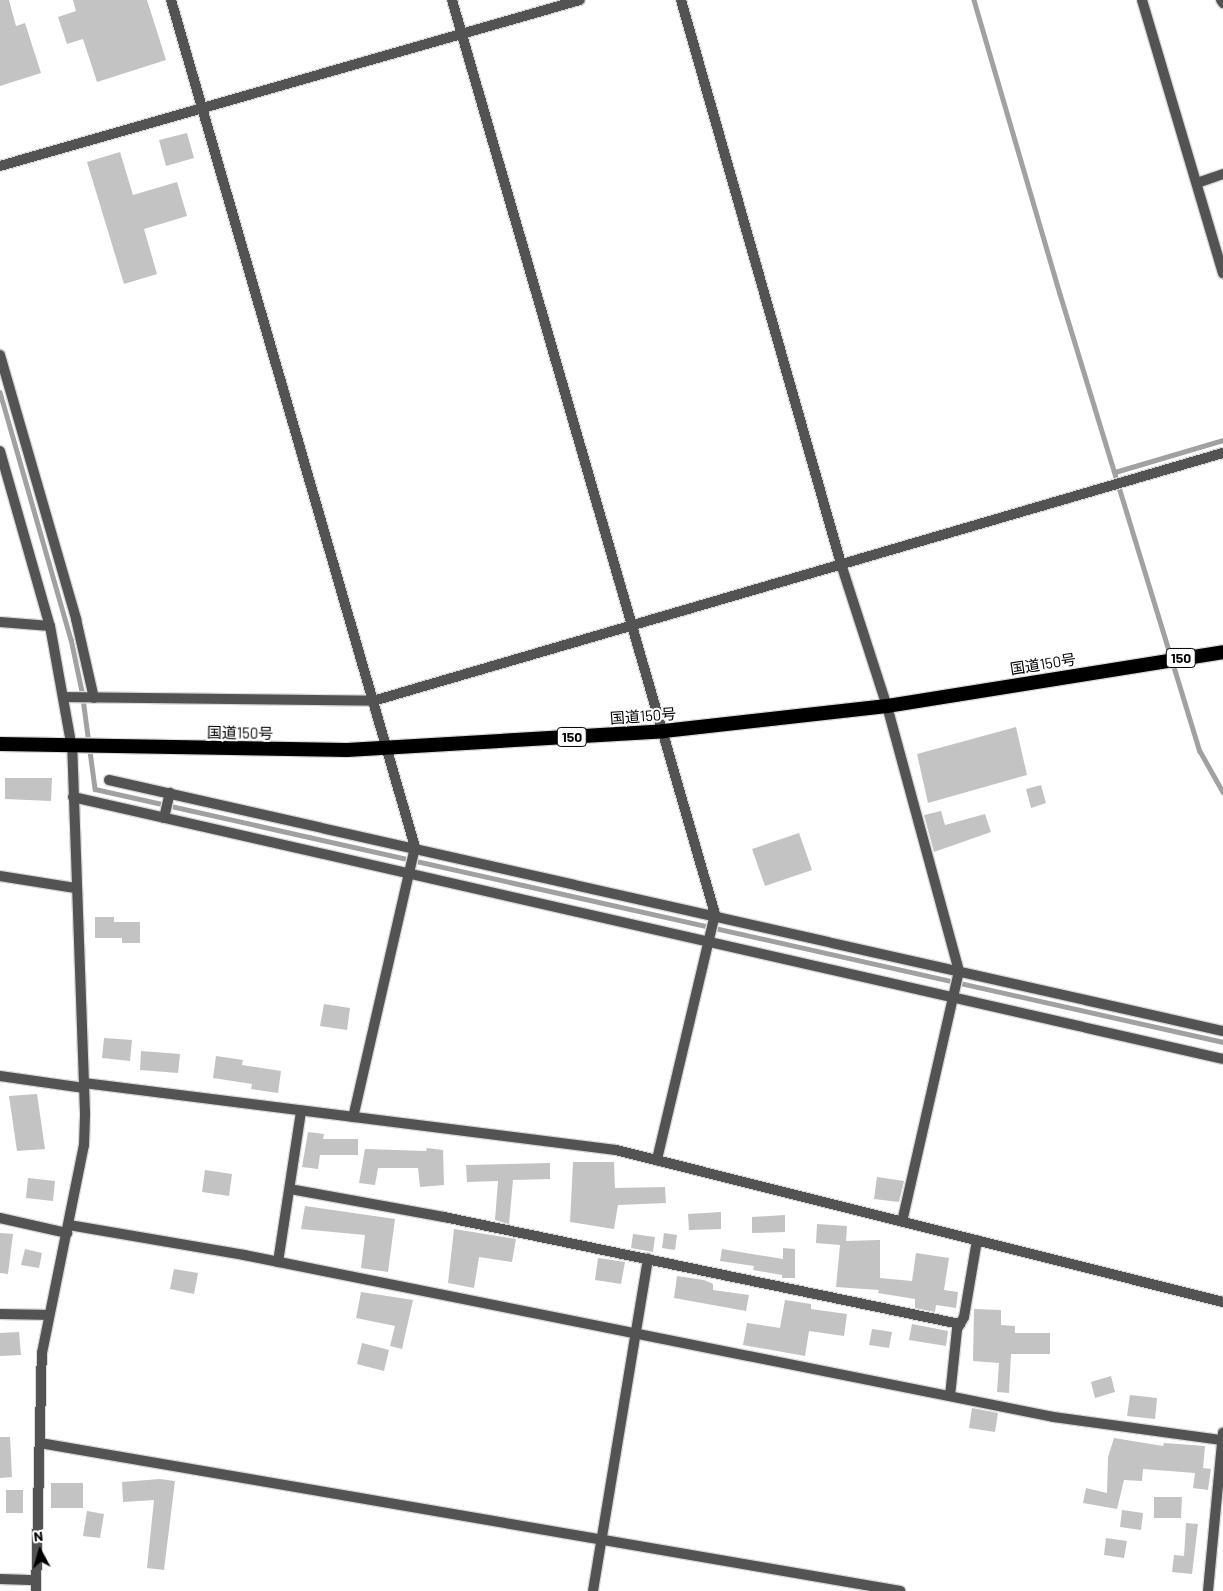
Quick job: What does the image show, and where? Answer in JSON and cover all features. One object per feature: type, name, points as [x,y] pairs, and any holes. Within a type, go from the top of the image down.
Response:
[{"type":"highway","name":"国道150号","points":[[0,744],[72,748],[387,750],[664,731],[887,706],[1223,652]]},
{"type":"street","points":[[171,0],[414,846],[353,1117]]},
{"type":"street","points":[[452,0],[634,625],[715,914],[658,1160]]},
{"type":"street","points":[[0,166],[580,0]]},
{"type":"street","points":[[681,0],[841,564],[887,706],[960,971],[902,1222]]},
{"type":"street","points":[[1142,0],[1223,273]]},
{"type":"street","points":[[1197,183],[1223,174]]},
{"type":"street","points":[[0,355],[76,619],[94,698]]},
{"type":"street","points":[[0,451],[50,626],[65,697],[72,748],[75,888],[84,1085],[84,1145],[68,1229],[48,1315],[42,1354],[36,1586],[0,1579]]},
{"type":"street","points":[[65,697],[373,701],[1223,453]]},
{"type":"street","points":[[0,622],[50,626]]},
{"type":"street","points":[[110,780],[414,846],[1223,1031]]},
{"type":"street","points":[[164,818],[170,793]]},
{"type":"street","points":[[73,797],[710,940],[1223,1059]]},
{"type":"street","points":[[0,876],[75,888]]},
{"type":"street","points":[[0,1076],[592,1146],[658,1160],[1223,1302]]},
{"type":"street","points":[[278,1262],[301,1111]]},
{"type":"street","points":[[290,1189],[648,1259],[960,1324]]},
{"type":"street","points":[[0,1218],[278,1262],[1053,1417],[1223,1436],[1220,1500],[1208,1591]]},
{"type":"street","points":[[950,1396],[960,1324],[964,1317],[977,1240]]},
{"type":"street","points":[[593,1591],[638,1334],[648,1259]]},
{"type":"street","points":[[0,1314],[48,1315]]},
{"type":"street","points":[[40,1443],[900,1591]]},
{"type":"building","points":[[0,0],[9,0],[16,26],[25,23],[41,73],[0,86]]},
{"type":"building","points":[[73,0],[147,0],[166,60],[97,82],[83,39],[67,44],[58,17],[76,11]]},
{"type":"building","points":[[187,133],[194,158],[166,166],[159,140]]},
{"type":"building","points":[[120,152],[133,195],[177,182],[187,216],[144,229],[157,274],[124,284],[87,162]]},
{"type":"building","points":[[1016,727],[1027,775],[928,803],[917,754]]},
{"type":"building","points":[[5,778],[52,778],[51,801],[5,799]]},
{"type":"building","points":[[1041,785],[1046,803],[1031,808],[1026,789]]},
{"type":"building","points":[[941,811],[945,825],[985,814],[991,832],[934,852],[924,815]]},
{"type":"building","points":[[799,833],[812,870],[765,886],[752,849]]},
{"type":"building","points":[[95,917],[114,917],[114,922],[140,922],[140,943],[122,943],[122,938],[95,938]]},
{"type":"building","points":[[324,1004],[350,1008],[347,1030],[320,1026]]},
{"type":"building","points":[[104,1038],[132,1040],[130,1061],[102,1058]]},
{"type":"building","points":[[141,1051],[180,1054],[178,1073],[140,1070]]},
{"type":"building","points":[[216,1056],[243,1060],[242,1065],[281,1071],[278,1093],[251,1089],[252,1084],[213,1078]]},
{"type":"building","points":[[37,1094],[45,1149],[17,1151],[9,1096]]},
{"type":"building","points":[[308,1132],[324,1134],[323,1139],[358,1139],[358,1155],[320,1155],[318,1169],[302,1167]]},
{"type":"building","points":[[427,1148],[443,1150],[444,1185],[420,1187],[418,1168],[378,1168],[375,1185],[359,1183],[365,1149],[426,1151]]},
{"type":"building","points":[[573,1162],[614,1162],[615,1188],[665,1187],[666,1203],[618,1205],[614,1229],[570,1222]]},
{"type":"building","points":[[550,1163],[550,1179],[513,1180],[509,1224],[495,1220],[498,1181],[467,1182],[466,1165]]},
{"type":"building","points":[[205,1170],[232,1174],[229,1196],[202,1192]]},
{"type":"building","points":[[877,1177],[904,1181],[899,1202],[874,1199]]},
{"type":"building","points":[[28,1178],[55,1181],[53,1201],[26,1198]]},
{"type":"building","points":[[305,1206],[395,1219],[388,1272],[361,1268],[365,1235],[301,1229]]},
{"type":"building","points":[[721,1212],[721,1229],[689,1230],[688,1214]]},
{"type":"building","points":[[785,1215],[785,1232],[752,1233],[752,1217]]},
{"type":"building","points":[[817,1224],[847,1226],[846,1241],[880,1240],[880,1278],[912,1281],[916,1253],[949,1258],[944,1290],[958,1292],[956,1308],[936,1305],[935,1312],[915,1308],[915,1299],[878,1293],[879,1290],[836,1287],[840,1245],[816,1243]]},
{"type":"building","points":[[454,1229],[516,1239],[512,1262],[479,1257],[474,1288],[448,1283]]},
{"type":"building","points":[[0,1233],[13,1234],[8,1274],[0,1273]]},
{"type":"building","points":[[664,1233],[677,1235],[675,1250],[662,1248]]},
{"type":"building","points":[[633,1234],[655,1237],[653,1252],[631,1248]]},
{"type":"building","points":[[783,1248],[795,1249],[795,1278],[782,1278],[782,1275],[753,1270],[754,1266],[720,1261],[722,1249],[783,1259]]},
{"type":"building","points":[[25,1249],[42,1253],[39,1268],[21,1265]]},
{"type":"building","points":[[598,1258],[625,1262],[621,1284],[595,1280]]},
{"type":"building","points":[[174,1269],[198,1273],[194,1294],[170,1289]]},
{"type":"building","points":[[677,1276],[704,1280],[713,1284],[713,1290],[749,1295],[746,1311],[674,1298]]},
{"type":"building","points":[[361,1292],[413,1300],[402,1349],[390,1346],[395,1326],[356,1318]]},
{"type":"building","points":[[785,1300],[811,1304],[811,1309],[847,1314],[844,1336],[809,1331],[805,1356],[743,1345],[747,1323],[780,1328]]},
{"type":"building","points":[[974,1309],[1001,1310],[1001,1325],[1015,1326],[1015,1333],[1050,1333],[1050,1354],[1011,1354],[1009,1393],[997,1392],[999,1363],[973,1361]]},
{"type":"building","points":[[912,1324],[948,1331],[946,1346],[909,1340]]},
{"type":"building","points":[[872,1329],[892,1332],[889,1348],[869,1345]]},
{"type":"building","points":[[19,1332],[21,1355],[0,1356],[0,1333]]},
{"type":"building","points":[[362,1343],[389,1350],[384,1371],[357,1364]]},
{"type":"building","points":[[1111,1376],[1115,1392],[1095,1398],[1091,1382]]},
{"type":"building","points":[[1130,1395],[1157,1398],[1155,1419],[1127,1416]]},
{"type":"building","points":[[972,1408],[998,1413],[995,1432],[969,1428]]},
{"type":"building","points":[[0,1437],[10,1437],[12,1477],[0,1478]]},
{"type":"building","points":[[1114,1438],[1163,1446],[1164,1443],[1205,1446],[1203,1468],[1211,1469],[1208,1490],[1193,1488],[1195,1473],[1143,1469],[1142,1481],[1124,1480],[1117,1509],[1083,1503],[1086,1488],[1107,1493],[1108,1457]]},
{"type":"building","points":[[160,1479],[175,1481],[164,1570],[147,1568],[154,1500],[123,1502],[122,1482]]},
{"type":"building","points":[[51,1483],[83,1483],[83,1508],[51,1508]]},
{"type":"building","points":[[6,1490],[23,1490],[23,1513],[6,1513]]},
{"type":"building","points":[[1154,1497],[1182,1497],[1181,1518],[1154,1518]]},
{"type":"building","points":[[1122,1510],[1143,1513],[1141,1530],[1120,1527]]},
{"type":"building","points":[[87,1511],[104,1514],[100,1538],[83,1536]]},
{"type":"building","points":[[1186,1523],[1198,1524],[1192,1574],[1172,1572],[1174,1555],[1184,1556]]},
{"type":"building","points":[[1106,1538],[1127,1541],[1124,1558],[1104,1555]]},
{"type":"waterway","points":[[974,0],[1060,294],[1200,751],[1223,792]]},
{"type":"waterway","points":[[0,392],[71,639],[82,691],[95,789],[1223,1042]]},
{"type":"waterway","points":[[1115,472],[1223,440]]}]
